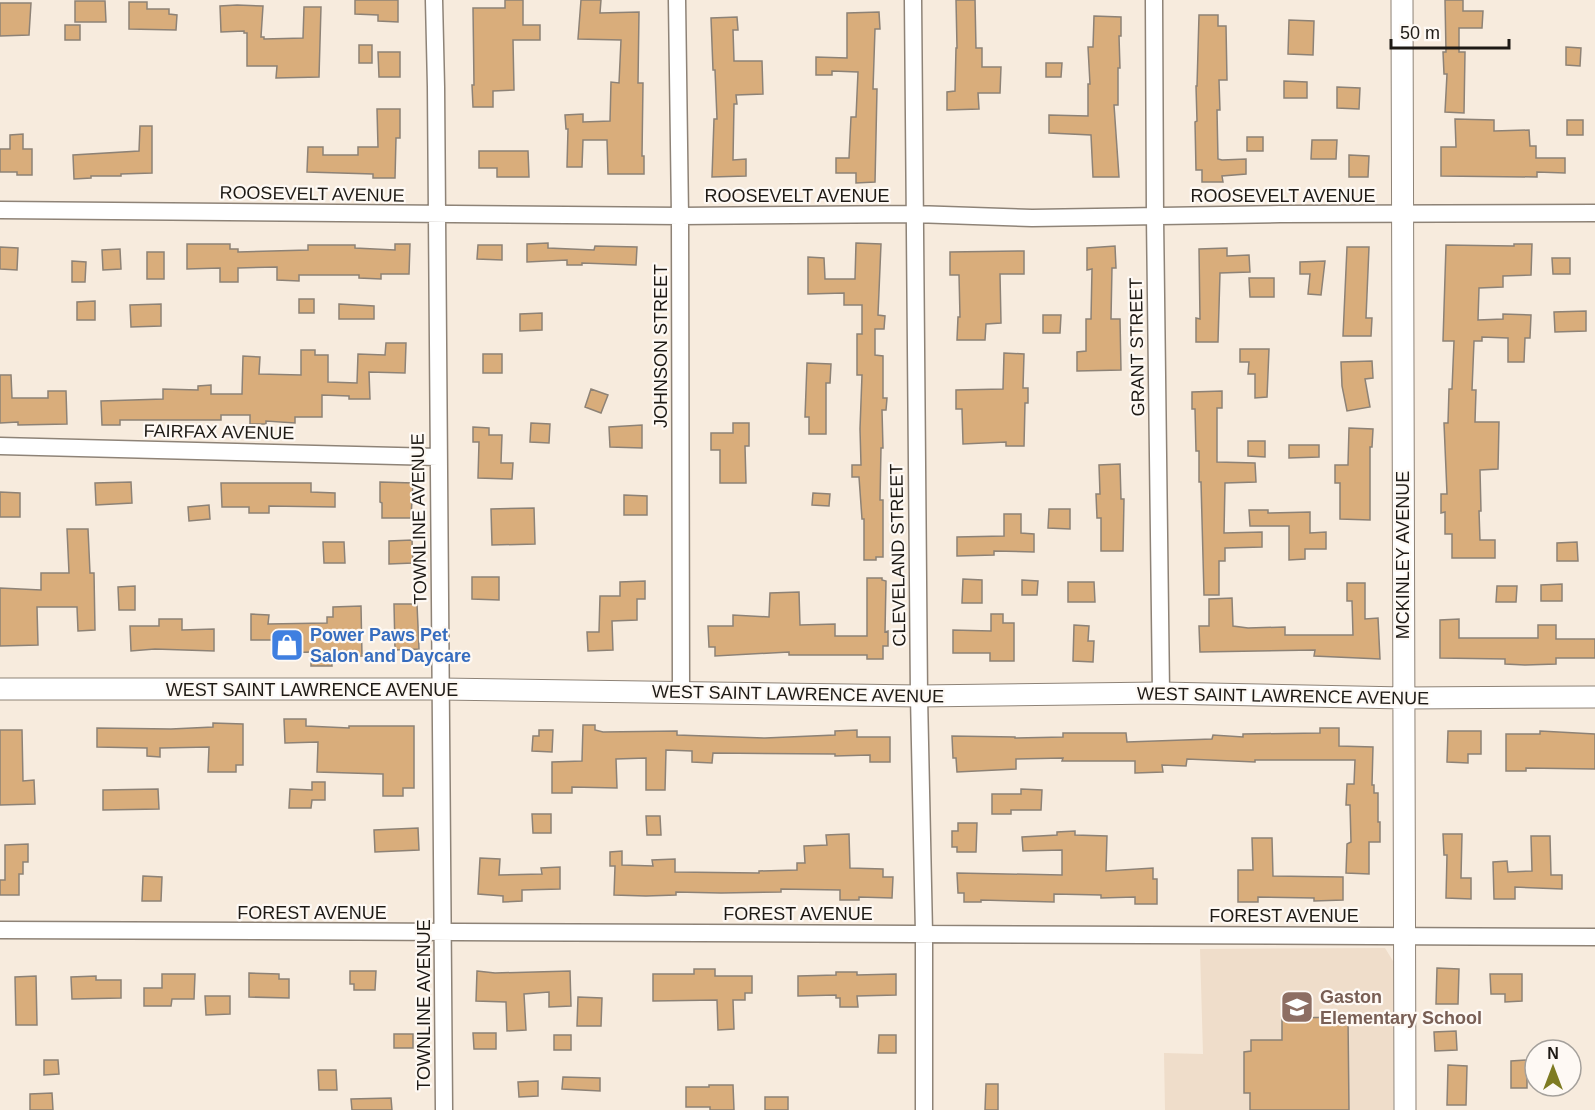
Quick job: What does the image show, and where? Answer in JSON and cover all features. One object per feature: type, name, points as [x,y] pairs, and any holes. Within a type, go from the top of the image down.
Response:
[{"type":"street","name":"TOWNLINE AVENUE","points":[[434,0],[444,1110]]},
{"type":"street","name":"JOHNSON STREET","points":[[677,0],[681,693]]},
{"type":"street","name":"CLEVELAND STREET","points":[[913,0],[924,1110]]},
{"type":"street","name":"GRANT STREET","points":[[1154,0],[1161,693]]},
{"type":"street","name":"MCKINLEY AVENUE","points":[[1402,0],[1405,1110]]},
{"type":"street","name":"ROOSEVELT AVENUE","points":[[0,210],[680,216],[914,214],[1032,218],[1595,213]]},
{"type":"street","name":"FAIRFAX AVENUE","points":[[0,446],[438,457]]},
{"type":"street","name":"WEST SAINT LAWRENCE AVENUE","points":[[0,689],[441,689],[919,696],[1161,693],[1404,698],[1595,697]]},
{"type":"street","name":"FOREST AVENUE","points":[[0,930],[1595,937]]},
{"type":"shaded area","name":"Gaston Elementary School","points":[[1385,948],[1393,961],[1393,1110],[1165,1110],[1164,1053],[1203,1054],[1200,949]]},
{"type":"building","points":[[355,0],[398,0],[398,22],[378,21],[378,15],[355,14]]},
{"type":"building","points":[[505,0],[523,0],[523,25],[540,25],[540,40],[513,40],[514,90],[493,91],[493,107],[473,107],[473,8],[505,8]]},
{"type":"building","points":[[581,0],[601,0],[600,13],[639,12],[638,83],[643,83],[642,156],[644,156],[644,174],[608,174],[607,140],[583,140],[582,167],[567,167],[568,129],[566,129],[565,115],[583,114],[583,122],[610,121],[611,82],[619,83],[621,40],[578,39]]},
{"type":"building","points":[[956,0],[975,0],[976,48],[982,48],[982,67],[1001,67],[1000,93],[978,93],[979,109],[947,110],[947,92],[955,91]]},
{"type":"building","points":[[1445,0],[1463,0],[1463,11],[1483,11],[1482,28],[1459,28],[1459,52],[1465,52],[1464,113],[1445,112],[1447,74],[1444,74],[1443,52],[1446,52]]},
{"type":"building","points":[[75,1],[105,1],[106,22],[75,22]]},
{"type":"building","points":[[129,2],[147,2],[147,9],[169,9],[169,14],[177,15],[176,30],[129,29]]},
{"type":"building","points":[[0,3],[31,3],[29,35],[0,36]]},
{"type":"building","points":[[220,6],[263,6],[261,37],[264,39],[303,38],[304,7],[321,7],[319,77],[276,78],[277,66],[247,66],[247,33],[244,31],[221,32]]},
{"type":"building","points":[[879,12],[880,29],[875,29],[873,89],[877,89],[875,182],[856,183],[856,173],[836,173],[836,158],[849,158],[851,117],[856,117],[858,72],[832,71],[832,75],[816,75],[816,57],[847,58],[847,13]]},
{"type":"building","points":[[1199,15],[1218,15],[1218,26],[1226,26],[1227,80],[1219,80],[1218,159],[1246,159],[1246,174],[1222,176],[1223,182],[1202,182],[1202,170],[1196,170],[1195,122],[1197,121]]},
{"type":"building","points":[[1094,16],[1121,17],[1118,105],[1114,105],[1119,177],[1093,177],[1091,135],[1049,133],[1049,115],[1088,116],[1088,84],[1090,84],[1088,47],[1093,47]]},
{"type":"building","points":[[737,17],[738,30],[733,30],[734,61],[762,61],[763,94],[736,95],[737,104],[734,104],[733,160],[746,159],[746,176],[712,177],[714,119],[717,119],[711,18]]},
{"type":"building","points":[[1289,20],[1314,21],[1313,55],[1288,54]]},
{"type":"building","points":[[65,25],[80,25],[80,40],[65,40]]},
{"type":"building","points":[[359,45],[372,45],[372,63],[359,63]]},
{"type":"building","points":[[1566,47],[1581,48],[1580,66],[1566,65]]},
{"type":"building","points":[[378,52],[400,52],[400,77],[379,77]]},
{"type":"building","points":[[1046,63],[1062,63],[1061,77],[1046,77]]},
{"type":"building","points":[[1284,81],[1307,82],[1307,98],[1284,98]]},
{"type":"building","points":[[1337,87],[1360,88],[1359,109],[1337,108]]},
{"type":"building","points":[[377,109],[400,109],[400,138],[396,138],[395,178],[373,178],[373,174],[307,172],[308,147],[323,147],[323,155],[358,155],[358,147],[378,147]]},
{"type":"building","points":[[1455,119],[1494,120],[1494,131],[1529,130],[1530,146],[1536,146],[1536,158],[1565,158],[1565,173],[1537,172],[1537,177],[1441,176],[1441,147],[1456,147]]},
{"type":"building","points":[[1567,120],[1583,120],[1583,135],[1567,135]]},
{"type":"building","points":[[140,126],[152,126],[152,173],[74,179],[73,155],[139,151]]},
{"type":"building","points":[[23,134],[23,149],[32,149],[32,175],[0,172],[0,149],[10,149],[10,135]]},
{"type":"building","points":[[1247,137],[1263,137],[1263,151],[1247,151]]},
{"type":"building","points":[[1312,140],[1337,140],[1336,159],[1311,159]]},
{"type":"building","points":[[479,151],[528,151],[529,177],[497,177],[497,168],[479,168]]},
{"type":"building","points":[[1349,155],[1369,156],[1368,177],[1349,177]]},
{"type":"building","points":[[548,243],[548,248],[594,250],[595,246],[637,247],[636,265],[582,263],[582,265],[567,265],[567,260],[527,262],[527,244]]},
{"type":"building","points":[[856,243],[881,244],[878,315],[885,316],[884,329],[875,329],[875,355],[883,356],[883,398],[887,398],[886,410],[882,410],[883,448],[881,448],[880,500],[883,500],[883,557],[876,557],[876,560],[864,560],[864,519],[862,519],[859,477],[852,477],[852,465],[861,465],[862,375],[857,375],[857,334],[862,334],[862,305],[844,305],[844,293],[808,294],[808,257],[824,258],[825,279],[855,279]]},
{"type":"building","points":[[187,244],[230,244],[230,249],[238,249],[238,252],[308,250],[308,245],[355,245],[355,248],[395,250],[395,244],[410,244],[409,274],[381,274],[381,279],[359,278],[359,275],[299,275],[299,281],[277,280],[277,267],[238,268],[238,282],[220,282],[220,268],[187,269]]},
{"type":"building","points":[[1514,244],[1532,244],[1531,275],[1503,276],[1503,287],[1479,288],[1478,320],[1503,319],[1503,314],[1531,315],[1530,338],[1525,338],[1524,362],[1508,362],[1508,338],[1482,337],[1482,341],[1474,341],[1472,390],[1476,390],[1475,422],[1499,422],[1498,469],[1480,470],[1480,540],[1495,540],[1495,558],[1452,558],[1452,534],[1445,534],[1445,512],[1441,513],[1441,494],[1447,494],[1444,423],[1448,423],[1454,341],[1443,341],[1446,245],[1514,246]]},
{"type":"building","points":[[478,245],[502,245],[502,260],[477,259]]},
{"type":"building","points":[[1115,246],[1116,268],[1112,268],[1111,319],[1120,319],[1121,370],[1077,371],[1077,352],[1086,351],[1086,319],[1091,319],[1092,269],[1087,270],[1087,248]]},
{"type":"building","points":[[0,247],[18,248],[17,270],[0,269]]},
{"type":"building","points":[[1347,247],[1369,247],[1366,318],[1372,318],[1371,336],[1343,336]]},
{"type":"building","points":[[1227,248],[1227,256],[1249,255],[1250,272],[1220,273],[1218,342],[1196,342],[1196,318],[1200,319],[1199,249]]},
{"type":"building","points":[[120,249],[121,269],[103,270],[102,250]]},
{"type":"building","points":[[1024,251],[1024,274],[1000,274],[1001,323],[986,324],[985,340],[957,340],[958,317],[960,317],[959,275],[950,275],[950,252]]},
{"type":"building","points":[[147,252],[164,252],[164,279],[147,279]]},
{"type":"building","points":[[1552,258],[1570,258],[1570,274],[1553,274]]},
{"type":"building","points":[[72,261],[86,262],[85,282],[72,282]]},
{"type":"building","points":[[1325,261],[1321,295],[1308,294],[1310,274],[1300,274],[1300,262]]},
{"type":"building","points":[[1249,278],[1274,278],[1274,297],[1250,297]]},
{"type":"building","points":[[299,299],[314,299],[314,313],[299,313]]},
{"type":"building","points":[[95,301],[95,320],[77,320],[77,302]]},
{"type":"building","points":[[161,304],[161,326],[131,327],[130,305]]},
{"type":"building","points":[[339,304],[374,306],[374,319],[339,319]]},
{"type":"building","points":[[1586,311],[1586,331],[1555,332],[1554,312]]},
{"type":"building","points":[[542,313],[542,330],[520,331],[520,314]]},
{"type":"building","points":[[1043,315],[1061,315],[1060,333],[1043,333]]},
{"type":"building","points":[[386,343],[406,343],[405,373],[369,372],[370,399],[322,395],[322,417],[295,417],[295,423],[266,421],[266,424],[250,424],[250,415],[221,415],[221,420],[120,420],[120,425],[102,425],[101,401],[163,399],[163,389],[198,390],[198,386],[211,385],[211,394],[242,394],[243,356],[260,357],[259,374],[301,375],[301,350],[315,350],[315,355],[328,355],[328,382],[357,383],[358,354],[385,355]]},
{"type":"building","points":[[1240,349],[1269,349],[1267,397],[1255,398],[1255,374],[1248,374],[1249,362],[1240,362]]},
{"type":"building","points":[[1004,353],[1024,354],[1023,388],[1028,388],[1028,403],[1025,403],[1024,446],[1006,446],[1006,442],[963,444],[962,409],[956,409],[956,390],[1003,389]]},
{"type":"building","points":[[483,354],[502,354],[502,373],[483,373]]},
{"type":"building","points":[[1372,361],[1373,378],[1365,379],[1370,407],[1347,411],[1342,386],[1341,362]]},
{"type":"building","points":[[807,363],[831,364],[830,383],[826,383],[826,434],[809,434],[809,417],[805,417]]},
{"type":"building","points":[[0,375],[11,375],[12,398],[48,398],[48,391],[66,391],[67,424],[0,423]]},
{"type":"building","points":[[591,389],[608,395],[601,413],[585,407]]},
{"type":"building","points":[[1222,391],[1222,408],[1217,408],[1217,462],[1255,463],[1256,482],[1225,483],[1224,533],[1262,532],[1262,547],[1225,548],[1225,561],[1219,561],[1219,595],[1204,595],[1201,482],[1199,482],[1199,451],[1196,451],[1195,409],[1192,409],[1192,392]]},
{"type":"building","points":[[531,423],[550,424],[549,443],[530,442]]},
{"type":"building","points":[[733,423],[749,423],[749,446],[745,446],[746,483],[720,483],[720,450],[711,450],[711,433],[733,433]]},
{"type":"building","points":[[642,425],[642,448],[610,447],[609,427]]},
{"type":"building","points":[[473,427],[489,428],[489,435],[502,435],[501,463],[513,463],[512,479],[478,478],[479,442],[473,442]]},
{"type":"building","points":[[1349,428],[1373,429],[1372,447],[1370,447],[1370,520],[1340,519],[1340,483],[1335,483],[1335,465],[1348,465]]},
{"type":"building","points":[[1248,441],[1265,441],[1265,457],[1248,456]]},
{"type":"building","points":[[1289,445],[1319,445],[1319,457],[1289,458]]},
{"type":"building","points":[[1120,464],[1121,499],[1124,499],[1123,551],[1101,551],[1101,518],[1097,518],[1096,494],[1100,494],[1099,465]]},
{"type":"building","points":[[131,482],[132,503],[96,505],[95,483]]},
{"type":"building","points":[[380,482],[413,483],[411,518],[382,518]]},
{"type":"building","points":[[221,483],[311,483],[311,492],[335,493],[335,507],[269,506],[269,513],[249,513],[249,507],[222,507]]},
{"type":"building","points":[[0,492],[20,493],[20,517],[0,517]]},
{"type":"building","points":[[813,493],[830,494],[829,506],[812,505]]},
{"type":"building","points":[[624,495],[647,496],[647,515],[624,515]]},
{"type":"building","points":[[209,505],[210,519],[189,521],[188,507]]},
{"type":"building","points":[[534,508],[535,544],[492,545],[491,509]]},
{"type":"building","points":[[1049,509],[1070,509],[1070,529],[1048,528]]},
{"type":"building","points":[[1249,510],[1268,510],[1268,513],[1310,512],[1310,533],[1326,532],[1326,549],[1305,549],[1305,559],[1289,560],[1289,526],[1250,526]]},
{"type":"building","points":[[1004,514],[1021,514],[1021,533],[1034,534],[1034,552],[994,551],[994,555],[957,556],[957,537],[1004,536]]},
{"type":"building","points":[[67,529],[88,529],[90,573],[94,573],[95,630],[78,631],[77,607],[37,607],[38,645],[0,646],[0,588],[41,590],[41,573],[69,573]]},
{"type":"building","points":[[412,540],[413,563],[389,564],[389,541]]},
{"type":"building","points":[[323,542],[344,542],[345,563],[324,563]]},
{"type":"building","points":[[1577,542],[1578,561],[1557,561],[1557,543]]},
{"type":"building","points":[[472,577],[499,577],[499,600],[472,599]]},
{"type":"building","points":[[867,578],[882,578],[886,581],[885,632],[888,631],[888,646],[883,646],[883,659],[867,659],[867,655],[789,655],[789,652],[715,656],[715,647],[709,647],[708,626],[733,626],[733,615],[769,617],[770,593],[799,592],[800,625],[835,624],[835,636],[867,636]]},
{"type":"building","points":[[963,579],[982,580],[982,603],[962,603]]},
{"type":"building","points":[[1022,580],[1038,581],[1037,595],[1022,595]]},
{"type":"building","points":[[645,581],[645,599],[637,599],[637,620],[612,621],[613,650],[588,651],[587,632],[599,632],[600,596],[620,596],[620,582]]},
{"type":"building","points":[[1068,582],[1094,582],[1095,602],[1068,602]]},
{"type":"building","points":[[1347,583],[1365,583],[1365,619],[1378,618],[1380,659],[1314,656],[1315,650],[1200,652],[1199,626],[1209,626],[1209,599],[1232,598],[1233,626],[1285,627],[1285,635],[1353,635],[1352,601],[1347,601]]},
{"type":"building","points":[[1562,584],[1562,601],[1541,601],[1541,585]]},
{"type":"building","points":[[135,586],[135,610],[119,610],[118,587]]},
{"type":"building","points":[[1497,586],[1517,586],[1516,602],[1496,602]]},
{"type":"building","points":[[394,604],[417,604],[419,649],[395,650]]},
{"type":"building","points":[[361,606],[362,656],[331,657],[332,666],[311,666],[311,652],[278,653],[278,640],[251,640],[251,614],[269,615],[268,624],[327,623],[327,617],[333,617],[333,607]]},
{"type":"building","points":[[991,614],[1003,614],[1003,623],[1014,623],[1014,661],[990,661],[990,653],[953,653],[953,630],[991,631]]},
{"type":"building","points":[[159,619],[182,619],[182,630],[214,629],[214,651],[155,649],[131,651],[130,626],[159,626]]},
{"type":"building","points":[[1459,619],[1459,638],[1538,638],[1538,625],[1556,625],[1556,639],[1595,639],[1595,658],[1556,658],[1556,664],[1525,665],[1505,664],[1505,659],[1440,658],[1440,620]]},
{"type":"building","points":[[1074,625],[1089,626],[1088,641],[1094,641],[1093,662],[1073,661]]},
{"type":"building","points":[[284,719],[306,719],[306,726],[349,728],[349,726],[414,726],[414,788],[403,788],[403,796],[383,796],[383,774],[317,772],[318,742],[285,743]]},
{"type":"building","points":[[213,723],[243,724],[243,765],[236,765],[236,772],[208,772],[209,747],[160,748],[160,757],[147,756],[147,748],[97,747],[97,728],[171,729],[213,727]]},
{"type":"building","points":[[583,725],[595,725],[595,730],[603,732],[677,731],[677,735],[765,738],[835,735],[835,731],[857,730],[857,737],[890,737],[890,762],[870,762],[870,755],[713,753],[712,763],[692,762],[692,751],[666,750],[665,790],[646,790],[646,758],[616,759],[617,788],[572,787],[572,793],[552,793],[552,762],[582,761]]},
{"type":"building","points":[[1320,728],[1339,728],[1339,746],[1373,747],[1372,785],[1374,785],[1374,793],[1378,793],[1380,842],[1369,842],[1369,874],[1346,873],[1347,844],[1351,842],[1350,805],[1346,805],[1347,784],[1354,784],[1355,760],[1255,760],[1255,762],[1187,759],[1186,766],[1162,765],[1163,772],[1135,773],[1135,761],[1062,761],[1063,758],[1016,759],[1016,769],[957,772],[956,758],[953,758],[952,736],[1015,738],[1063,737],[1063,733],[1126,733],[1127,742],[1212,739],[1213,735],[1243,737],[1243,734],[1320,733]]},
{"type":"building","points":[[0,730],[22,730],[23,781],[34,780],[35,804],[0,805]]},
{"type":"building","points":[[539,730],[553,730],[552,752],[532,751],[533,736],[539,736]]},
{"type":"building","points":[[1448,731],[1481,731],[1481,754],[1468,754],[1468,763],[1447,762]]},
{"type":"building","points":[[1540,731],[1595,734],[1595,769],[1526,768],[1526,771],[1506,771],[1506,734],[1540,734]]},
{"type":"building","points":[[312,782],[325,782],[325,800],[312,800],[311,808],[289,808],[290,789],[312,790]]},
{"type":"building","points":[[158,789],[159,809],[103,810],[103,790]]},
{"type":"building","points":[[1021,789],[1042,790],[1041,810],[1011,810],[1011,814],[992,814],[992,794],[1021,794]]},
{"type":"building","points":[[532,814],[551,814],[551,833],[533,833]]},
{"type":"building","points":[[646,816],[660,816],[661,835],[647,835]]},
{"type":"building","points":[[958,823],[977,823],[976,852],[957,852],[957,847],[952,847],[952,831],[958,831]]},
{"type":"building","points":[[418,828],[419,850],[375,852],[374,830]]},
{"type":"building","points":[[1075,831],[1075,835],[1107,836],[1106,871],[1153,868],[1153,879],[1157,879],[1157,904],[1135,904],[1135,897],[1101,898],[1101,895],[1054,894],[1054,902],[981,900],[981,902],[964,902],[964,893],[958,893],[957,873],[1062,875],[1062,850],[1023,851],[1022,837],[1057,835],[1057,832]]},
{"type":"building","points":[[849,834],[850,868],[883,869],[883,877],[893,877],[892,898],[859,897],[859,900],[840,900],[840,890],[781,889],[781,892],[676,892],[676,895],[614,895],[615,866],[610,866],[610,852],[622,851],[622,865],[653,866],[652,860],[675,859],[675,872],[759,873],[759,871],[797,870],[797,863],[805,863],[804,846],[827,845],[826,835]]},
{"type":"building","points":[[1443,834],[1462,834],[1461,878],[1471,878],[1471,899],[1446,898],[1447,855],[1444,855]]},
{"type":"building","points":[[1531,836],[1550,836],[1551,875],[1562,875],[1562,889],[1515,887],[1515,899],[1494,899],[1493,862],[1507,861],[1508,872],[1532,871]]},
{"type":"building","points":[[1252,838],[1272,838],[1273,876],[1343,877],[1343,900],[1314,901],[1314,898],[1258,897],[1258,902],[1238,902],[1238,870],[1253,870]]},
{"type":"building","points":[[28,844],[28,862],[23,862],[23,874],[19,874],[19,895],[0,895],[0,880],[5,880],[5,845]]},
{"type":"building","points":[[480,858],[500,859],[499,875],[542,874],[541,868],[560,867],[560,889],[522,890],[522,901],[503,902],[503,896],[478,894]]},
{"type":"building","points":[[143,876],[162,877],[161,901],[142,901]]},
{"type":"building","points":[[1437,968],[1459,969],[1458,1004],[1436,1004]]},
{"type":"building","points":[[694,969],[715,969],[715,976],[752,976],[752,993],[745,993],[745,1000],[733,1000],[734,1029],[718,1030],[717,1000],[653,1001],[653,974],[694,974]]},
{"type":"building","points":[[350,971],[376,971],[375,990],[354,990],[354,984],[350,984]]},
{"type":"building","points":[[477,971],[495,973],[570,971],[571,1006],[549,1007],[549,992],[524,994],[526,1030],[507,1031],[506,1002],[476,1001]]},
{"type":"building","points":[[836,972],[857,972],[857,975],[896,974],[896,995],[857,996],[858,1007],[840,1007],[840,998],[836,998],[836,995],[798,996],[798,976],[836,975]]},
{"type":"building","points":[[249,973],[279,974],[279,979],[289,979],[289,998],[249,997]]},
{"type":"building","points":[[162,974],[195,974],[194,999],[172,999],[171,1006],[144,1006],[144,988],[162,988]]},
{"type":"building","points":[[1490,974],[1522,974],[1522,1001],[1505,1002],[1505,994],[1491,994]]},
{"type":"building","points":[[36,976],[37,1025],[16,1025],[15,977]]},
{"type":"building","points":[[96,976],[96,980],[121,980],[121,998],[72,999],[71,977]]},
{"type":"building","points":[[205,996],[230,996],[230,1014],[206,1015]]},
{"type":"building","points":[[578,997],[602,998],[601,1026],[577,1026]]},
{"type":"building","points":[[1348,1017],[1349,1110],[1250,1110],[1250,1093],[1244,1093],[1244,1052],[1251,1051],[1251,1040],[1282,1040],[1282,1018]]},
{"type":"building","points":[[1456,1031],[1457,1050],[1435,1051],[1434,1032]]},
{"type":"building","points":[[473,1033],[496,1033],[496,1049],[474,1049]]},
{"type":"building","points":[[394,1034],[413,1034],[413,1048],[394,1048]]},
{"type":"building","points":[[554,1035],[571,1035],[571,1050],[554,1050]]},
{"type":"building","points":[[879,1035],[896,1035],[896,1053],[878,1053]]},
{"type":"building","points":[[44,1060],[58,1060],[59,1074],[44,1075]]},
{"type":"building","points":[[1523,1060],[1523,1088],[1511,1088],[1511,1061]]},
{"type":"building","points":[[1448,1065],[1467,1066],[1466,1105],[1447,1105]]},
{"type":"building","points":[[318,1070],[336,1070],[337,1090],[319,1090]]},
{"type":"building","points":[[563,1077],[600,1078],[600,1091],[562,1089]]},
{"type":"building","points":[[538,1081],[538,1096],[519,1097],[518,1082]]},
{"type":"building","points":[[986,1084],[998,1084],[998,1110],[985,1110]]},
{"type":"building","points":[[709,1085],[733,1085],[734,1110],[686,1107],[686,1087],[709,1087]]},
{"type":"building","points":[[52,1093],[53,1110],[30,1110],[30,1094]]},
{"type":"building","points":[[765,1097],[788,1097],[788,1110],[765,1110]]},
{"type":"building","points":[[391,1098],[392,1110],[352,1110],[351,1099]]},
{"type":"place","name":"Power Paws Pet Salon and Daycare","points":[[287,645]]},
{"type":"place","name":"Gaston Elementary School","points":[[1297,1007]]}]
